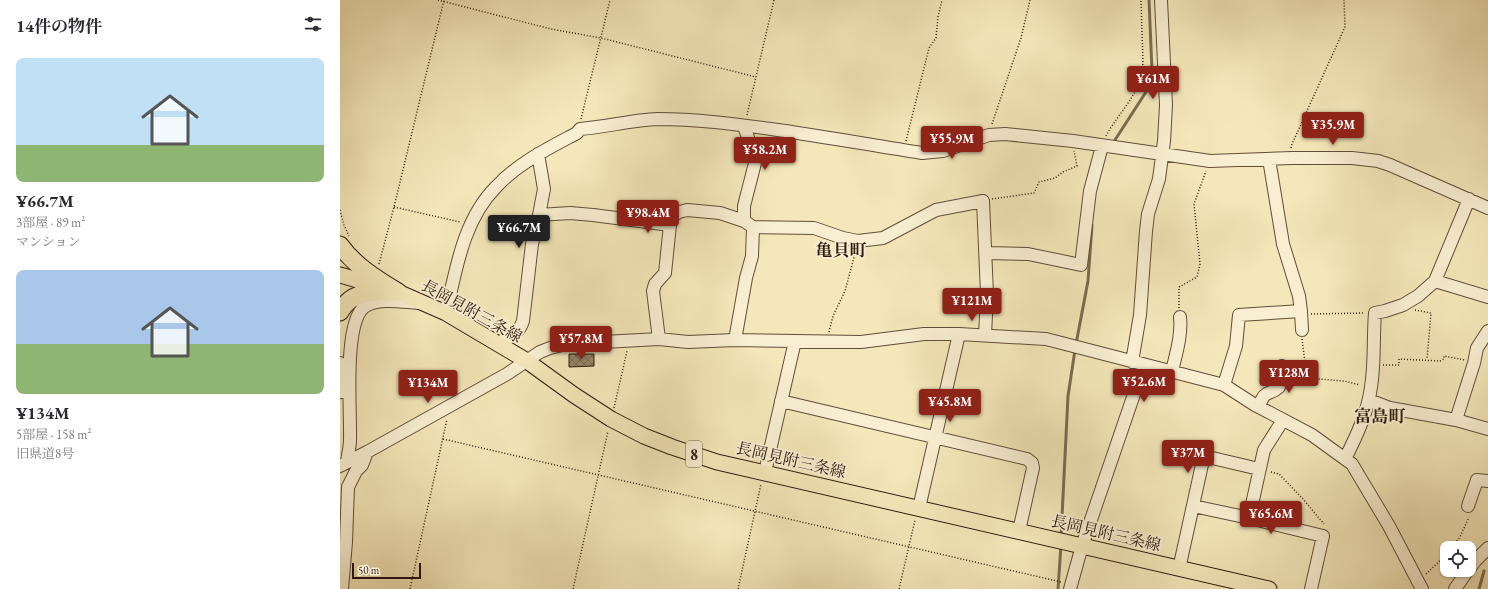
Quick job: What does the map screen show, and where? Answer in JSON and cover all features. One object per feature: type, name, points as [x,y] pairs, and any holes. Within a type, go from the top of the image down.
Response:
[{"type":"highway","points":[[345,241],[353,261],[380,282],[398,292]]},
{"type":"highway","points":[[340,312],[350,299],[362,293],[382,291],[398,292]]},
{"type":"main road","name":"長岡見附三条線","points":[[340,275],[398,292],[446,313],[527,361],[589,406],[611,419],[672,447],[717,462],[1269,589]]},
{"type":"street","points":[[1132,362],[1140,315],[1148,214],[1159,179],[1164,141],[1166,105],[1161,0]]},
{"type":"street","points":[[446,313],[461,252],[471,224],[484,201],[496,187],[538,154],[577,133],[580,129],[642,120],[660,119],[713,122],[922,153],[943,151],[989,135],[1018,135],[1210,161],[1292,158],[1352,158],[1378,161],[1488,208]]},
{"type":"street","points":[[735,340],[746,278],[752,256],[744,206],[755,163],[754,155],[744,126]]},
{"type":"street","points":[[986,253],[1028,254],[1081,266],[1090,191],[1102,146]]},
{"type":"street","points":[[498,343],[521,328],[524,314],[532,244],[544,189],[538,154]]},
{"type":"street","points":[[1269,159],[1283,244],[1299,296],[1302,330]]},
{"type":"street","points":[[1345,459],[1353,443],[1369,400],[1372,387],[1375,312],[1400,307],[1418,296],[1435,281],[1469,199]]},
{"type":"street","points":[[659,339],[653,291],[655,284],[665,273],[670,225],[673,216],[679,212],[687,210],[720,213],[748,224],[814,228],[843,238],[858,241],[883,238],[936,210],[982,201],[986,253],[987,294],[985,335]]},
{"type":"street","points":[[539,215],[570,213],[670,225]]},
{"type":"street","points":[[1435,281],[1488,297]]},
{"type":"street","points":[[343,463],[350,441],[349,386],[352,340],[353,329],[359,313],[363,308],[376,302],[426,304]]},
{"type":"street","points":[[1224,385],[1236,346],[1239,314],[1301,313]]},
{"type":"street","points":[[1172,371],[1179,337],[1180,317]]},
{"type":"street","points":[[1456,420],[1477,348],[1488,331]]},
{"type":"street","points":[[343,463],[367,452],[450,406],[540,352],[566,344],[659,339],[688,342],[735,340],[861,342],[924,334],[985,335],[1046,339],[1224,385],[1259,407],[1312,436],[1352,464],[1389,526],[1422,589]]},
{"type":"street","points":[[919,508],[959,334]]},
{"type":"street","points":[[763,472],[795,341]]},
{"type":"street","points":[[340,363],[343,463]]},
{"type":"street","points":[[1070,587],[1082,546],[1144,365]]},
{"type":"street","points":[[1259,407],[1262,396],[1279,387],[1282,366]]},
{"type":"street","points":[[1369,400],[1390,408],[1456,420],[1488,429]]},
{"type":"street","points":[[781,401],[1027,459],[1032,463],[1033,468],[1019,531]]},
{"type":"street","points":[[1249,518],[1264,450],[1282,420]]},
{"type":"street","points":[[342,589],[346,542],[348,487],[356,471],[362,465],[367,452]]},
{"type":"street","points":[[1179,569],[1203,460],[1208,457],[1259,469]]},
{"type":"street","points":[[1468,506],[1477,480],[1488,481]]},
{"type":"street","points":[[1193,506],[1323,536],[1311,589]]},
{"type":"street","points":[[1476,560],[1488,548]]},
{"type":"street","points":[[1455,589],[1464,577]]},
{"type":"path","points":[[438,0],[551,29],[601,38],[756,77]]},
{"type":"path","points":[[580,129],[580,121],[610,0]]},
{"type":"path","points":[[744,126],[774,0]]},
{"type":"path","points":[[904,150],[929,48],[936,38],[938,17],[942,0]]},
{"type":"path","points":[[989,135],[994,114],[1021,38],[1030,0]]},
{"type":"path","points":[[1102,146],[1116,118],[1138,86],[1142,73],[1141,0]]},
{"type":"path","points":[[1292,158],[1292,144],[1345,26],[1344,0]]},
{"type":"path","points":[[379,264],[444,1]]},
{"type":"path","points":[[982,201],[1034,193],[1039,182],[1055,178],[1063,172],[1077,166],[1073,142]]},
{"type":"path","points":[[1180,317],[1178,303],[1179,287],[1197,277],[1200,264],[1194,204],[1210,161]]},
{"type":"path","points":[[394,207],[471,224]]},
{"type":"path","points":[[340,210],[344,225],[345,241]]},
{"type":"path","points":[[827,342],[833,316],[845,291],[858,241]]},
{"type":"path","points":[[1400,307],[1431,314],[1427,359]]},
{"type":"path","points":[[1301,313],[1375,312]]},
{"type":"path","points":[[1302,330],[1304,364],[1307,378],[1344,381],[1372,387]]},
{"type":"path","points":[[573,589],[598,474],[630,341]]},
{"type":"path","points":[[1373,364],[1399,365],[1399,359],[1427,359],[1440,361],[1444,359],[1444,356],[1474,362]]},
{"type":"path","points":[[410,589],[450,406]]},
{"type":"path","points":[[443,439],[598,474],[755,512],[909,546],[1070,587]]},
{"type":"path","points":[[1259,469],[1279,474],[1303,499],[1328,529],[1323,536]]},
{"type":"path","points":[[738,589],[763,472]]},
{"type":"path","points":[[1457,541],[1469,518],[1468,506]]},
{"type":"path","points":[[899,589],[914,522],[919,508]]},
{"type":"path","points":[[1426,574],[1440,561]]},
{"type":"building","points":[[569,354],[594,354],[594,366],[569,367]]},
{"type":"waterway","points":[[1113,143],[1146,92],[1152,71],[1149,0]]},
{"type":"waterway","points":[[1076,344],[1088,281],[1092,225]]},
{"type":"waterway","points":[[1061,537],[1068,396],[1075,350]]},
{"type":"waterway","points":[[1058,589],[1061,545]]},
{"type":"waterway","points":[[1479,589],[1484,571]]},
{"type":"district","name":"亀貝町","points":[[841,250]]},
{"type":"district","name":"富島町","points":[[1380,416]]}]
